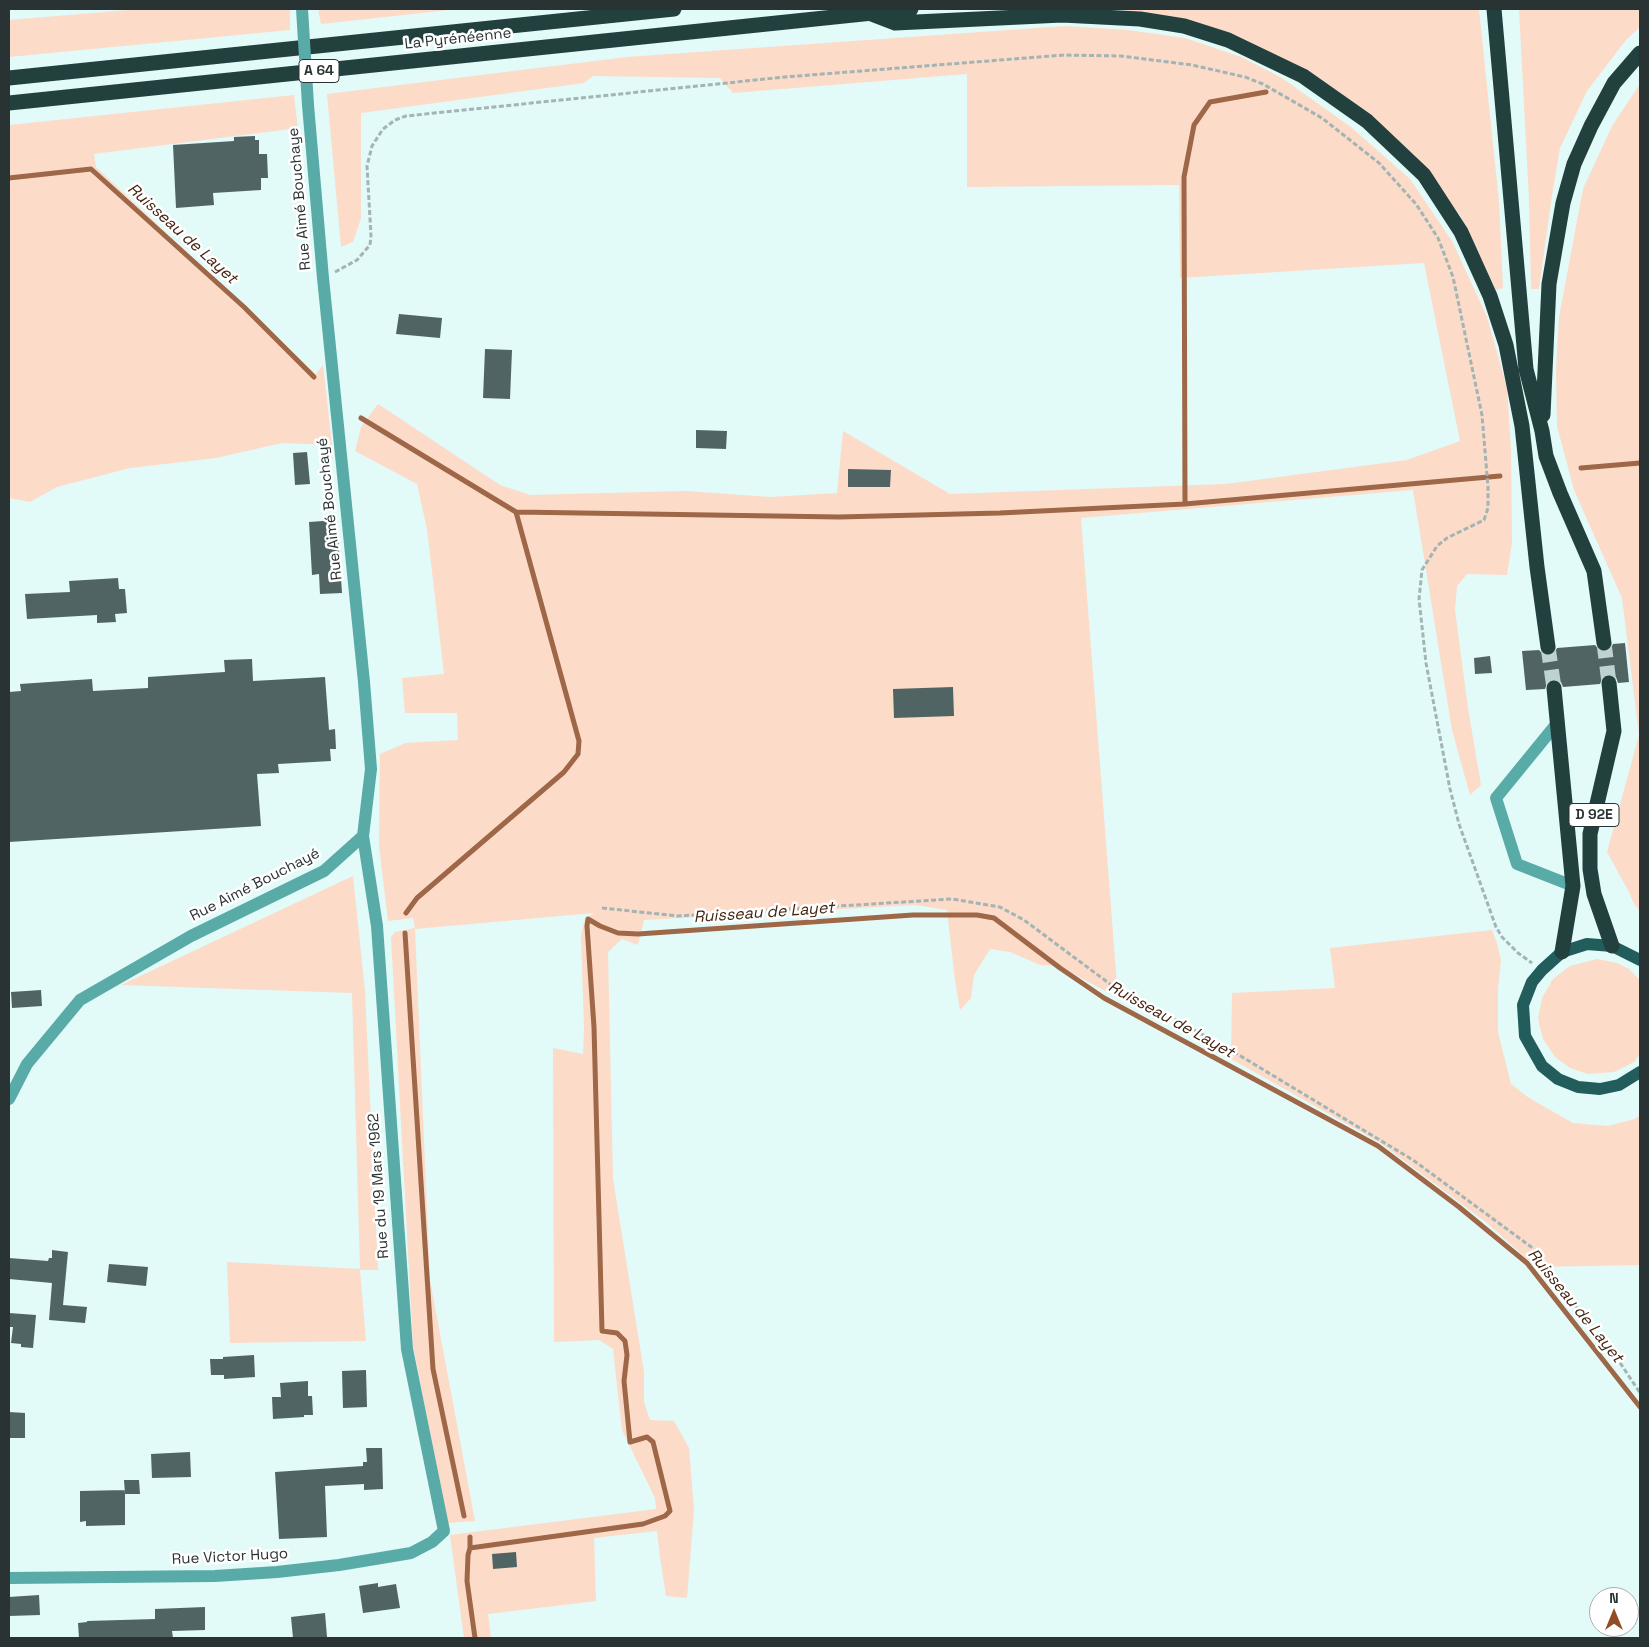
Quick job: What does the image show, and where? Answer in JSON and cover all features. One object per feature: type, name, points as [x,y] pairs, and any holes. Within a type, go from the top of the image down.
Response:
[{"type":"highway","name":"La Pyrénéenne","points":[[9,78],[674,9]]},
{"type":"highway","name":"La Pyrénéenne","points":[[9,103],[911,9]]},
{"type":"highway","points":[[1494,9],[1526,370],[1522,426]]},
{"type":"highway","points":[[868,13],[895,23],[1062,15],[1140,19],[1184,26],[1228,40],[1303,76],[1367,121],[1424,175],[1461,232],[1490,296],[1506,345],[1522,426],[1537,568],[1548,647]]},
{"type":"highway","points":[[1542,431],[1549,284],[1563,203],[1574,164],[1591,126],[1614,83],[1640,53]]},
{"type":"highway","points":[[1526,370],[1542,431],[1546,456],[1594,571],[1604,644]]},
{"type":"highway","name":"D 92E","points":[[1609,683],[1614,731],[1590,834],[1590,869],[1594,894],[1612,946]]},
{"type":"highway","name":"D 92E","points":[[1554,688],[1574,886],[1562,952]]},
{"type":"main road","points":[[1640,960],[1612,946],[1587,944],[1562,952],[1532,982],[1523,1005],[1525,1036],[1542,1066],[1558,1079],[1578,1087],[1600,1089],[1619,1085],[1640,1072]]},
{"type":"street","name":"Rue Aimé Bouchaye","points":[[302,9],[308,105],[335,387]]},
{"type":"street","name":"Rue Aimé Bouchayé","points":[[9,1099],[27,1064],[80,1000],[191,936],[324,871],[363,836],[371,769],[335,387]]},
{"type":"street","points":[[1558,722],[1496,798],[1517,864],[1574,886]]},
{"type":"street","name":"Rue du 19 Mars 1962","points":[[363,836],[377,926],[407,1349],[444,1531]]},
{"type":"street","name":"Rue Victor Hugo","points":[[9,1578],[215,1576],[277,1572],[339,1565],[411,1553],[432,1542],[444,1531]]},
{"type":"path","points":[[324,278],[356,260],[370,245],[367,166],[372,146],[383,129],[395,120],[406,116],[785,77],[1064,55],[1122,56],[1192,66],[1245,77],[1263,84],[1322,118],[1379,163],[1416,204],[1438,238],[1453,277],[1482,415],[1488,508],[1484,520],[1447,538],[1437,546],[1422,570],[1419,599],[1426,663],[1452,798],[1471,860],[1496,927],[1502,937],[1518,953],[1542,970]]},
{"type":"path","points":[[602,908],[678,916],[952,899],[1000,907],[1024,920],[1110,984],[1230,1049],[1413,1160],[1534,1249],[1612,1352],[1640,1393]]},
{"type":"shaded area","points":[[140,9],[290,9],[290,30],[9,57],[9,20]]},
{"type":"shaded area","points":[[318,9],[458,9],[321,24]]},
{"type":"shaded area","points":[[1118,9],[1479,9],[1499,202],[1503,288],[1496,290],[1461,217],[1422,166],[1367,113],[1165,16]]},
{"type":"shaded area","points":[[1519,9],[1640,9],[1640,27],[1626,40],[1587,91],[1560,148],[1539,289],[1531,289],[1529,199]]},
{"type":"shaded area","points":[[1065,26],[1128,30],[1185,38],[1241,57],[1282,78],[1351,127],[1410,179],[1452,241],[1487,317],[1507,388],[1511,449],[1512,543],[1507,575],[1467,574],[1457,586],[1455,610],[1468,708],[1481,785],[1470,795],[1452,730],[1413,490],[1081,518],[1118,998],[1059,966],[1040,965],[1010,952],[990,949],[974,975],[971,998],[960,1010],[947,910],[915,905],[644,920],[638,945],[622,939],[608,952],[613,1179],[644,1372],[644,1402],[650,1420],[674,1421],[689,1448],[694,1510],[687,1598],[666,1596],[657,1531],[594,1538],[596,1601],[488,1614],[491,1638],[464,1638],[450,1535],[656,1509],[655,1498],[622,1430],[613,1349],[599,1340],[554,1342],[553,1048],[583,1054],[581,935],[585,919],[594,913],[415,929],[430,1280],[475,1521],[448,1523],[413,1346],[391,937],[395,932],[415,928],[413,918],[388,921],[379,846],[380,754],[406,743],[458,740],[457,713],[405,713],[402,678],[444,674],[427,529],[417,484],[355,451],[361,427],[378,404],[500,485],[530,495],[685,491],[771,497],[837,493],[843,431],[950,494],[1226,484],[1407,460],[1460,441],[1424,263],[1180,278],[1179,185],[967,187],[967,74],[733,93],[720,78],[593,76],[584,83],[361,113],[361,218],[353,242],[341,247],[327,94],[627,57]]},
{"type":"shaded area","points":[[1640,84],[1640,911],[1634,904],[1607,852],[1639,735],[1622,598],[1574,490],[1557,426],[1556,369],[1559,317],[1583,189],[1612,126]]},
{"type":"shaded area","points":[[294,95],[298,128],[94,154],[96,167],[316,374],[323,365],[332,445],[282,443],[216,458],[130,468],[57,487],[30,502],[9,498],[9,125]]},
{"type":"shaded area","points":[[353,876],[365,991],[378,1270],[360,1270],[366,1341],[230,1343],[227,1262],[360,1269],[352,993],[121,985]]},
{"type":"shaded area","points":[[1492,930],[1501,960],[1498,989],[1498,1032],[1511,1084],[1529,1098],[1573,1123],[1608,1126],[1635,1119],[1640,1115],[1640,1265],[1536,1267],[1487,1223],[1379,1142],[1231,1059],[1232,993],[1335,988],[1330,948]]},
{"type":"shaded area","points":[[1597,959],[1617,963],[1629,969],[1640,980],[1640,1053],[1634,1062],[1614,1072],[1588,1074],[1570,1068],[1555,1057],[1543,1039],[1538,1019],[1542,998],[1553,979],[1570,966]]},
{"type":"building","points":[[255,136],[255,140],[259,140],[259,154],[267,154],[268,178],[261,178],[261,190],[213,193],[214,205],[176,208],[173,145],[234,141],[234,137]]},
{"type":"building","points":[[399,314],[442,318],[440,338],[396,334]]},
{"type":"building","points":[[485,349],[512,350],[510,399],[483,398]]},
{"type":"building","points":[[696,430],[727,431],[726,449],[696,448]]},
{"type":"building","points":[[307,452],[310,484],[295,485],[293,453]]},
{"type":"building","points":[[848,469],[891,470],[890,487],[848,487]]},
{"type":"building","points":[[337,520],[342,593],[320,594],[319,574],[312,575],[309,522]]},
{"type":"building","points":[[118,578],[119,589],[125,589],[127,613],[115,614],[116,622],[97,623],[97,615],[27,619],[25,594],[70,592],[69,581]]},
{"type":"building","points":[[1625,643],[1629,682],[1618,683],[1616,677],[1609,674],[1603,676],[1600,684],[1563,687],[1561,682],[1554,679],[1548,681],[1545,689],[1526,690],[1522,651],[1539,650],[1544,655],[1549,656],[1554,654],[1557,648],[1595,645],[1600,651],[1605,652],[1610,650],[1613,644]]},
{"type":"building","points":[[1490,656],[1492,673],[1475,674],[1474,658]]},
{"type":"building","points":[[252,659],[253,681],[325,677],[329,730],[335,729],[336,749],[330,749],[331,761],[278,764],[279,773],[257,774],[261,826],[9,842],[9,692],[21,691],[20,684],[92,679],[93,691],[148,688],[148,677],[225,672],[224,660]]},
{"type":"building","points":[[953,687],[954,716],[894,718],[893,689]]},
{"type":"building","points":[[41,990],[42,1006],[12,1008],[11,992]]},
{"type":"building","points":[[52,1250],[68,1252],[63,1305],[87,1307],[85,1323],[49,1320],[52,1283],[9,1279],[9,1258],[48,1261],[49,1258],[52,1258]]},
{"type":"building","points":[[109,1264],[148,1267],[146,1286],[107,1282]]},
{"type":"building","points":[[9,1313],[36,1315],[33,1348],[21,1347],[21,1344],[11,1343],[13,1327],[9,1327]]},
{"type":"building","points":[[254,1355],[255,1377],[224,1379],[224,1375],[211,1375],[210,1359]]},
{"type":"building","points":[[366,1370],[367,1407],[343,1408],[342,1371]]},
{"type":"building","points":[[308,1381],[308,1396],[312,1396],[313,1415],[273,1419],[272,1397],[281,1397],[280,1383]]},
{"type":"building","points":[[9,1412],[25,1413],[25,1438],[9,1438]]},
{"type":"building","points":[[366,1448],[382,1448],[383,1489],[364,1490],[364,1484],[325,1486],[327,1537],[279,1539],[275,1472],[363,1466],[363,1462],[367,1462]]},
{"type":"building","points":[[190,1452],[191,1477],[152,1478],[151,1454]]},
{"type":"building","points":[[124,1480],[139,1480],[140,1494],[125,1494]]},
{"type":"building","points":[[125,1490],[125,1525],[86,1526],[86,1521],[80,1522],[80,1491]]},
{"type":"building","points":[[516,1552],[517,1567],[493,1569],[492,1554]]},
{"type":"building","points":[[378,1583],[378,1587],[396,1584],[400,1608],[363,1613],[359,1586]]},
{"type":"building","points":[[39,1595],[40,1615],[9,1616],[9,1597]]},
{"type":"building","points":[[205,1607],[205,1630],[172,1631],[173,1638],[79,1638],[78,1623],[87,1621],[155,1619],[155,1609]]},
{"type":"building","points":[[325,1613],[327,1637],[293,1638],[291,1617]]},
{"type":"waterway","points":[[1185,504],[1184,177],[1194,125],[1210,102],[1266,92]]},
{"type":"waterway","name":"Ruisseau de Layet","points":[[9,178],[91,169],[244,307],[314,377]]},
{"type":"waterway","name":"Ruisseau de Layet","points":[[361,418],[516,512]]},
{"type":"waterway","points":[[1581,468],[1640,463]]},
{"type":"waterway","points":[[516,512],[839,517],[1000,513],[1185,504],[1500,476]]},
{"type":"waterway","points":[[406,913],[417,898],[564,772],[578,754],[579,741],[516,512]]},
{"type":"waterway","name":"Ruisseau de Layet","points":[[470,1537],[470,1548],[643,1524],[665,1516],[670,1511],[653,1442],[647,1437],[630,1442],[624,1381],[627,1355],[625,1341],[617,1333],[602,1331],[594,1027],[588,919],[618,933],[638,934],[913,915],[977,915],[994,918],[1060,968],[1104,998],[1378,1146],[1459,1207],[1527,1263],[1640,1407]]},
{"type":"waterway","points":[[405,933],[433,1369],[464,1516]]},
{"type":"waterway","points":[[470,1548],[467,1581],[475,1638]]},
{"type":"tunnel","points":[[1604,643],[1609,683]]},
{"type":"tunnel","points":[[1548,647],[1554,688]]}]
